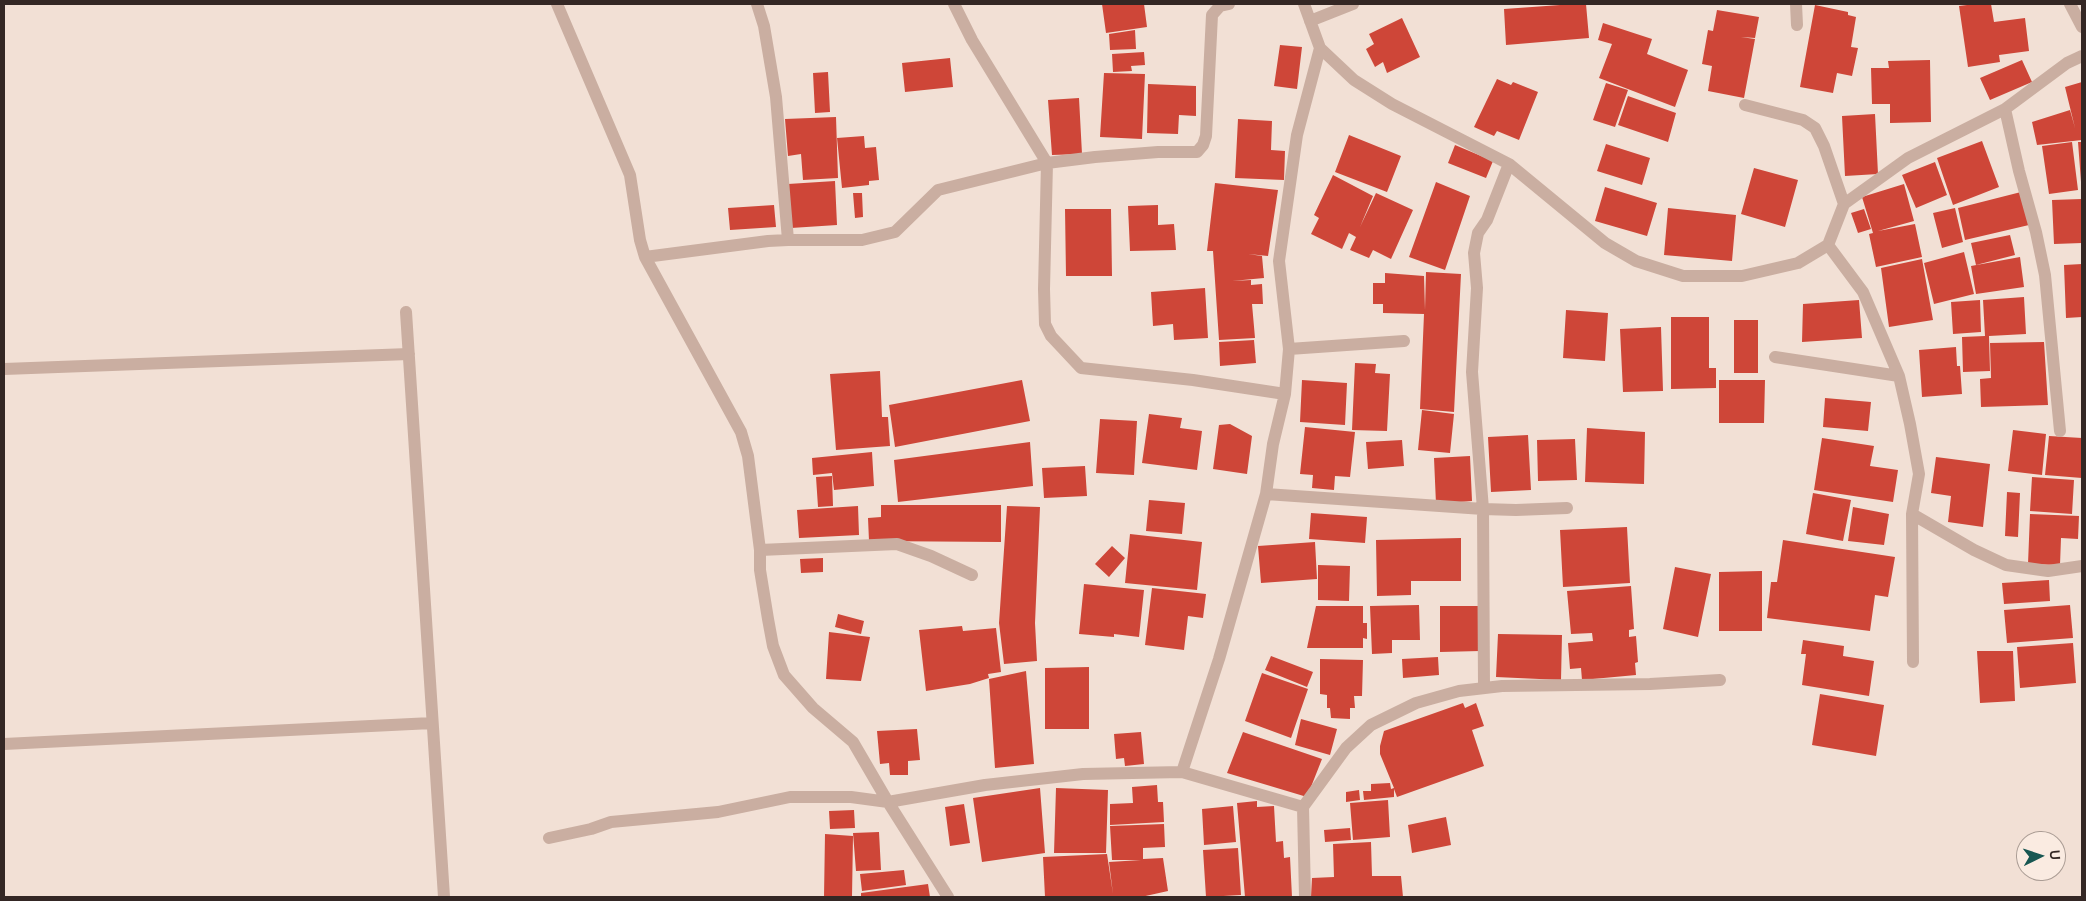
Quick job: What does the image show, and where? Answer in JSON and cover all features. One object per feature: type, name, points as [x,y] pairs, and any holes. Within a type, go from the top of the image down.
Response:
[{"type":"street","points":[[557,4],[630,175],[640,240],[645,258],[740,432],[748,456],[760,550],[760,570],[772,646],[784,675],[813,708],[853,742],[888,802],[948,897]]},
{"type":"street","points":[[757,4],[764,26],[776,96],[788,240]]},
{"type":"street","points":[[954,4],[972,40],[1047,163],[1044,289],[1045,324],[1050,336],[1081,368],[1185,378],[1285,394]]},
{"type":"street","points":[[645,258],[768,241],[862,240],[895,232],[938,190],[1047,163],[1095,156],[1158,152],[1197,152],[1203,145],[1206,136],[1212,15],[1220,6],[1229,4]]},
{"type":"street","points":[[1304,4],[1320,48],[1354,80],[1392,104],[1509,164],[1605,243],[1636,261],[1683,276],[1742,276],[1798,263],[1828,245],[1844,204],[1908,158],[2005,109],[2067,63],[2082,56]]},
{"type":"street","points":[[1310,21],[1353,4]]},
{"type":"street","points":[[1796,4],[1797,25]]},
{"type":"street","points":[[2070,4],[2082,27]]},
{"type":"street","points":[[1182,772],[1219,659],[1266,494],[1273,444],[1285,394],[1289,349],[1279,261],[1297,135],[1320,48]]},
{"type":"street","points":[[1745,105],[1804,120],[1815,128],[1824,146],[1844,204]]},
{"type":"street","points":[[2005,109],[2045,275],[2060,431]]},
{"type":"street","points":[[1484,688],[1483,508],[1472,372],[1477,288],[1474,253],[1478,233],[1486,220],[1509,164]]},
{"type":"street","points":[[1828,245],[1863,292],[1900,376],[1919,474],[1912,514],[1913,662]]},
{"type":"street","points":[[406,312],[444,897]]},
{"type":"street","points":[[1289,349],[1404,341]]},
{"type":"street","points":[[4,369],[409,354]]},
{"type":"street","points":[[1775,357],[1900,376]]},
{"type":"street","points":[[1266,494],[1516,510],[1567,508]]},
{"type":"street","points":[[1912,514],[1974,550],[2006,565],[2048,571],[2082,566]]},
{"type":"street","points":[[760,550],[897,544],[931,556],[972,575]]},
{"type":"street","points":[[1305,897],[1303,807],[1346,748],[1371,725],[1416,703],[1459,691],[1484,688],[1650,684],[1720,680]]},
{"type":"street","points":[[4,744],[432,723]]},
{"type":"street","points":[[549,838],[592,829],[610,822],[718,812],[790,797],[851,797],[888,802],[985,785],[1083,774],[1182,772],[1303,807]]},
{"type":"building","points":[[1102,4],[1144,4],[1147,27],[1106,33]]},
{"type":"building","points":[[1586,4],[1589,38],[1506,45],[1504,9]]},
{"type":"building","points":[[1991,4],[1994,22],[2025,18],[2029,51],[1999,55],[2000,62],[1968,67],[1959,6]]},
{"type":"building","points":[[1815,5],[1848,12],[1848,15],[1856,17],[1851,47],[1858,48],[1852,76],[1837,73],[1833,93],[1800,87]]},
{"type":"building","points":[[1717,10],[1759,17],[1755,38],[1741,37],[1755,39],[1744,98],[1708,91],[1712,66],[1702,64],[1708,30],[1713,31]]},
{"type":"building","points":[[1402,18],[1420,57],[1387,73],[1383,62],[1375,67],[1366,49],[1374,44],[1369,34]]},
{"type":"building","points":[[1603,23],[1652,39],[1647,54],[1688,70],[1675,107],[1599,78],[1612,44],[1598,40]]},
{"type":"building","points":[[1135,30],[1136,49],[1110,50],[1109,34]]},
{"type":"building","points":[[1280,45],[1302,47],[1297,89],[1274,86]]},
{"type":"building","points":[[1144,52],[1145,65],[1131,66],[1132,71],[1113,72],[1112,54]]},
{"type":"building","points":[[950,58],[953,87],[905,92],[902,63]]},
{"type":"building","points":[[1930,60],[1931,122],[1890,123],[1890,104],[1872,104],[1871,68],[1889,68],[1888,61]]},
{"type":"building","points":[[2022,60],[2032,82],[1990,100],[1980,78]]},
{"type":"building","points":[[828,72],[830,112],[815,113],[813,73]]},
{"type":"building","points":[[1104,73],[1145,74],[1142,139],[1100,137]]},
{"type":"building","points":[[1497,79],[1511,85],[1513,82],[1538,92],[1519,140],[1497,131],[1494,136],[1474,127]]},
{"type":"building","points":[[2082,82],[2082,140],[2037,145],[2032,122],[2070,110],[2075,128],[2065,87]]},
{"type":"building","points":[[1606,83],[1628,90],[1615,127],[1593,120]]},
{"type":"building","points":[[1148,84],[1196,86],[1196,116],[1179,115],[1178,134],[1147,133]]},
{"type":"building","points":[[1628,96],[1676,113],[1668,142],[1618,125]]},
{"type":"building","points":[[1079,98],[1082,154],[1052,155],[1048,100]]},
{"type":"building","points":[[1875,114],[1878,174],[1845,176],[1842,116]]},
{"type":"building","points":[[836,117],[838,178],[803,180],[801,154],[788,156],[785,119]]},
{"type":"building","points":[[1238,119],[1272,121],[1271,150],[1285,151],[1284,180],[1235,178]]},
{"type":"building","points":[[1349,135],[1401,156],[1387,192],[1335,172]]},
{"type":"building","points":[[864,136],[865,148],[876,147],[879,180],[869,181],[869,185],[842,188],[837,138]]},
{"type":"building","points":[[1982,141],[1999,187],[1953,205],[1937,158]]},
{"type":"building","points":[[2072,142],[2078,190],[2049,194],[2042,146]]},
{"type":"building","points":[[2078,142],[2082,142],[2082,182],[2081,182]]},
{"type":"building","points":[[1606,144],[1650,158],[1642,185],[1597,171]]},
{"type":"building","points":[[1455,145],[1493,161],[1486,178],[1448,163]]},
{"type":"building","points":[[1935,162],[1947,195],[1916,208],[1902,175]]},
{"type":"building","points":[[1754,168],[1798,180],[1785,227],[1741,214]]},
{"type":"building","points":[[1333,175],[1373,196],[1360,227],[1376,193],[1413,210],[1391,259],[1373,250],[1369,258],[1350,250],[1356,237],[1349,233],[1342,249],[1311,234],[1319,218],[1314,215]]},
{"type":"building","points":[[835,181],[837,225],[791,228],[788,184]]},
{"type":"building","points":[[1436,182],[1470,196],[1445,270],[1409,257]]},
{"type":"building","points":[[1215,183],[1278,190],[1268,256],[1248,254],[1262,256],[1264,278],[1232,281],[1251,280],[1251,285],[1262,284],[1263,304],[1252,304],[1255,338],[1219,340],[1213,251],[1207,251]]},
{"type":"building","points":[[1904,184],[1914,221],[1878,231],[1915,224],[1922,257],[1876,267],[1869,234],[1873,233],[1862,197]]},
{"type":"building","points":[[1605,187],[1657,203],[1647,236],[1595,221]]},
{"type":"building","points":[[2021,192],[2029,225],[1965,240],[1958,208]]},
{"type":"building","points":[[853,193],[862,193],[863,217],[855,218]]},
{"type":"building","points":[[2082,199],[2082,243],[2054,244],[2052,200]]},
{"type":"building","points":[[774,205],[776,227],[730,230],[728,208]]},
{"type":"building","points":[[1158,205],[1158,225],[1174,224],[1176,250],[1130,251],[1128,206]]},
{"type":"building","points":[[1668,208],[1736,215],[1732,261],[1664,255]]},
{"type":"building","points":[[1955,208],[1963,242],[1942,248],[1933,213]]},
{"type":"building","points":[[1065,209],[1111,209],[1112,276],[1066,276]]},
{"type":"building","points":[[1864,209],[1871,229],[1858,233],[1851,213]]},
{"type":"building","points":[[2010,235],[2015,255],[1976,265],[1971,243]]},
{"type":"building","points":[[1964,252],[1974,294],[1934,304],[1924,263]]},
{"type":"building","points":[[2020,257],[2024,287],[1976,294],[1971,266]]},
{"type":"building","points":[[1922,259],[1933,320],[1889,327],[1881,268]]},
{"type":"building","points":[[2082,264],[2082,317],[2066,318],[2064,265]]},
{"type":"building","points":[[1426,272],[1461,274],[1454,412],[1420,409],[1424,314],[1383,313],[1383,304],[1373,304],[1373,283],[1385,283],[1385,273],[1424,276],[1425,310]]},
{"type":"building","points":[[1205,288],[1208,338],[1174,340],[1173,324],[1153,326],[1151,292]]},
{"type":"building","points":[[2024,297],[2026,334],[1989,336],[1990,371],[1963,372],[1962,337],[1985,336],[1983,300]]},
{"type":"building","points":[[1859,300],[1862,338],[1802,342],[1803,304]]},
{"type":"building","points":[[1980,300],[1981,332],[1953,334],[1951,302]]},
{"type":"building","points":[[1566,310],[1608,313],[1605,361],[1563,358]]},
{"type":"building","points":[[1671,317],[1709,317],[1709,368],[1716,368],[1716,388],[1671,389]]},
{"type":"building","points":[[1734,320],[1758,320],[1758,373],[1734,373]]},
{"type":"building","points":[[1661,327],[1663,391],[1623,392],[1620,329]]},
{"type":"building","points":[[1254,340],[1256,363],[1220,366],[1219,342]]},
{"type":"building","points":[[2044,342],[2048,405],[1981,407],[1980,379],[1991,378],[1990,343]]},
{"type":"building","points":[[1956,347],[1957,366],[1960,366],[1962,394],[1922,397],[1919,350]]},
{"type":"building","points":[[1355,363],[1376,364],[1375,373],[1390,374],[1387,431],[1352,430]]},
{"type":"building","points":[[880,371],[882,417],[888,417],[890,446],[836,450],[830,374]]},
{"type":"building","points":[[1022,380],[1030,421],[895,447],[889,405]]},
{"type":"building","points":[[1302,380],[1347,383],[1345,425],[1300,422]]},
{"type":"building","points":[[1719,380],[1765,380],[1764,423],[1719,423]]},
{"type":"building","points":[[1825,398],[1871,402],[1868,431],[1823,427]]},
{"type":"building","points":[[1422,410],[1454,414],[1450,453],[1418,450]]},
{"type":"building","points":[[1149,414],[1182,418],[1180,428],[1202,431],[1197,470],[1142,463]]},
{"type":"building","points":[[1100,419],[1137,421],[1134,475],[1096,473]]},
{"type":"building","points":[[1230,424],[1252,436],[1247,474],[1213,469],[1219,425]]},
{"type":"building","points":[[1305,427],[1355,432],[1350,477],[1335,476],[1334,490],[1312,488],[1313,475],[1300,474]]},
{"type":"building","points":[[1587,428],[1645,432],[1644,484],[1585,482]]},
{"type":"building","points":[[2013,430],[2046,434],[2042,475],[2008,471]]},
{"type":"building","points":[[1528,435],[1531,490],[1491,492],[1488,437]]},
{"type":"building","points":[[2049,436],[2082,438],[2082,478],[2045,475]]},
{"type":"building","points":[[1822,438],[1874,446],[1870,466],[1898,470],[1893,502],[1814,490]]},
{"type":"building","points":[[1575,439],[1577,480],[1538,481],[1537,440]]},
{"type":"building","points":[[1402,440],[1404,466],[1368,469],[1366,442]]},
{"type":"building","points":[[1030,442],[1033,486],[898,502],[894,460]]},
{"type":"building","points":[[872,452],[874,486],[834,490],[832,473],[813,475],[812,458]]},
{"type":"building","points":[[1470,456],[1472,501],[1436,504],[1434,458]]},
{"type":"building","points":[[1936,457],[1990,464],[1983,527],[1948,522],[1951,496],[1931,493]]},
{"type":"building","points":[[1085,466],[1087,496],[1044,498],[1042,468]]},
{"type":"building","points":[[832,476],[833,506],[818,507],[816,477]]},
{"type":"building","points":[[2032,477],[2074,480],[2072,514],[2030,511]]},
{"type":"building","points":[[2007,492],[2020,493],[2018,537],[2005,536]]},
{"type":"building","points":[[1813,493],[1851,500],[1843,541],[1806,534]]},
{"type":"building","points":[[1149,500],[1185,503],[1182,534],[1146,531]]},
{"type":"building","points":[[881,505],[1001,505],[1001,542],[869,541],[868,518],[881,517]]},
{"type":"building","points":[[858,506],[859,535],[799,538],[797,510]]},
{"type":"building","points":[[1007,506],[1040,507],[1035,623],[1037,661],[1004,664],[999,623]]},
{"type":"building","points":[[1853,507],[1889,514],[1884,545],[1848,541]]},
{"type":"building","points":[[1311,513],[1367,517],[1365,543],[1309,539]]},
{"type":"building","points":[[2030,514],[2079,516],[2078,539],[2061,538],[2060,565],[2028,564]]},
{"type":"building","points":[[1627,527],[1630,583],[1563,587],[1560,530]]},
{"type":"building","points":[[1130,534],[1202,542],[1197,590],[1125,583]]},
{"type":"building","points":[[1461,538],[1461,581],[1411,581],[1411,595],[1377,596],[1376,540]]},
{"type":"building","points":[[1783,540],[1895,557],[1888,597],[1875,595],[1870,631],[1767,618],[1771,582],[1777,582]]},
{"type":"building","points":[[1315,542],[1317,579],[1261,583],[1258,546]]},
{"type":"building","points":[[1112,546],[1125,558],[1109,577],[1095,564]]},
{"type":"building","points":[[823,558],[823,572],[801,573],[800,559]]},
{"type":"building","points":[[1318,565],[1350,566],[1349,601],[1318,600]]},
{"type":"building","points":[[1675,567],[1711,574],[1698,637],[1663,629]]},
{"type":"building","points":[[1762,571],[1762,631],[1719,631],[1719,572]]},
{"type":"building","points":[[2049,580],[2050,601],[2004,604],[2002,583]]},
{"type":"building","points":[[1084,584],[1144,590],[1139,637],[1114,634],[1114,637],[1079,634]]},
{"type":"building","points":[[1631,586],[1634,629],[1629,630],[1629,637],[1636,636],[1638,662],[1635,663],[1636,675],[1582,680],[1581,668],[1570,669],[1568,643],[1593,641],[1592,633],[1571,634],[1567,591]]},
{"type":"building","points":[[1152,588],[1206,594],[1203,618],[1188,616],[1184,650],[1145,645]]},
{"type":"building","points":[[1419,605],[1420,640],[1392,640],[1392,653],[1372,654],[1370,606]]},
{"type":"building","points":[[2070,605],[2073,638],[2007,643],[2004,610]]},
{"type":"building","points":[[1316,606],[1363,606],[1363,623],[1367,623],[1367,639],[1363,638],[1363,648],[1307,648]]},
{"type":"building","points":[[1440,606],[1479,606],[1480,651],[1440,652]]},
{"type":"building","points":[[838,614],[864,621],[861,634],[835,627]]},
{"type":"building","points":[[962,626],[963,631],[996,628],[1001,672],[988,674],[989,678],[970,684],[926,691],[919,630]]},
{"type":"building","points":[[829,632],[870,637],[861,681],[826,679]]},
{"type":"building","points":[[1498,634],[1562,635],[1561,680],[1496,677]]},
{"type":"building","points":[[1803,640],[1844,646],[1843,656],[1874,661],[1869,696],[1802,685],[1806,654],[1801,654]]},
{"type":"building","points":[[2073,643],[2076,683],[2020,688],[2017,647]]},
{"type":"building","points":[[1977,651],[2013,651],[2015,701],[1980,703]]},
{"type":"building","points":[[1271,656],[1313,672],[1307,687],[1265,670]]},
{"type":"building","points":[[1438,657],[1439,675],[1403,678],[1402,659]]},
{"type":"building","points":[[1320,659],[1363,660],[1362,696],[1354,696],[1355,708],[1350,708],[1350,719],[1331,718],[1330,708],[1327,708],[1327,695],[1320,694]]},
{"type":"building","points":[[1089,667],[1089,729],[1045,729],[1045,668]]},
{"type":"building","points":[[1026,671],[1034,764],[995,768],[989,679]]},
{"type":"building","points":[[1262,673],[1308,689],[1291,738],[1245,721]]},
{"type":"building","points":[[1820,694],[1884,705],[1876,756],[1812,745]]},
{"type":"building","points":[[1463,703],[1465,708],[1476,703],[1484,726],[1472,730],[1484,766],[1397,797],[1394,789],[1394,797],[1364,800],[1363,791],[1371,791],[1371,784],[1390,783],[1391,789],[1394,788],[1380,754],[1384,731]]},
{"type":"building","points":[[1301,719],[1337,729],[1330,755],[1295,745]]},
{"type":"building","points":[[917,729],[920,760],[908,761],[908,775],[890,775],[889,763],[880,764],[877,731]]},
{"type":"building","points":[[1141,732],[1144,764],[1125,766],[1124,758],[1116,759],[1114,734]]},
{"type":"building","points":[[1243,732],[1322,759],[1307,797],[1227,773]]},
{"type":"building","points":[[1157,785],[1158,802],[1163,802],[1164,822],[1110,825],[1110,804],[1133,803],[1132,787]]},
{"type":"building","points":[[1040,788],[1045,853],[982,862],[973,798]]},
{"type":"building","points":[[1056,788],[1108,790],[1106,853],[1054,853]]},
{"type":"building","points":[[1359,790],[1360,800],[1346,802],[1346,792]]},
{"type":"building","points":[[1388,800],[1390,837],[1353,840],[1350,803]]},
{"type":"building","points":[[1257,801],[1257,807],[1274,806],[1276,842],[1283,841],[1284,858],[1290,857],[1292,897],[1245,897],[1237,803]]},
{"type":"building","points":[[964,804],[970,843],[950,846],[945,807]]},
{"type":"building","points":[[1233,806],[1236,842],[1204,845],[1202,809]]},
{"type":"building","points":[[854,810],[855,828],[830,829],[829,811]]},
{"type":"building","points":[[1446,817],[1451,845],[1412,853],[1408,825]]},
{"type":"building","points":[[1164,824],[1165,847],[1143,848],[1143,859],[1163,858],[1168,891],[1141,897],[1045,897],[1043,857],[1107,854],[1113,894],[1109,862],[1141,860],[1112,860],[1110,826]]},
{"type":"building","points":[[1350,828],[1351,840],[1325,842],[1324,830]]},
{"type":"building","points":[[879,832],[881,870],[856,871],[853,833]]},
{"type":"building","points":[[825,834],[853,836],[852,897],[824,897]]},
{"type":"building","points":[[1371,842],[1372,876],[1401,876],[1403,897],[1311,897],[1312,878],[1334,877],[1333,844]]},
{"type":"building","points":[[1238,848],[1241,895],[1206,897],[1203,850]]},
{"type":"building","points":[[904,870],[906,885],[862,891],[860,874]]},
{"type":"building","points":[[928,884],[930,897],[861,897],[861,893]]}]
